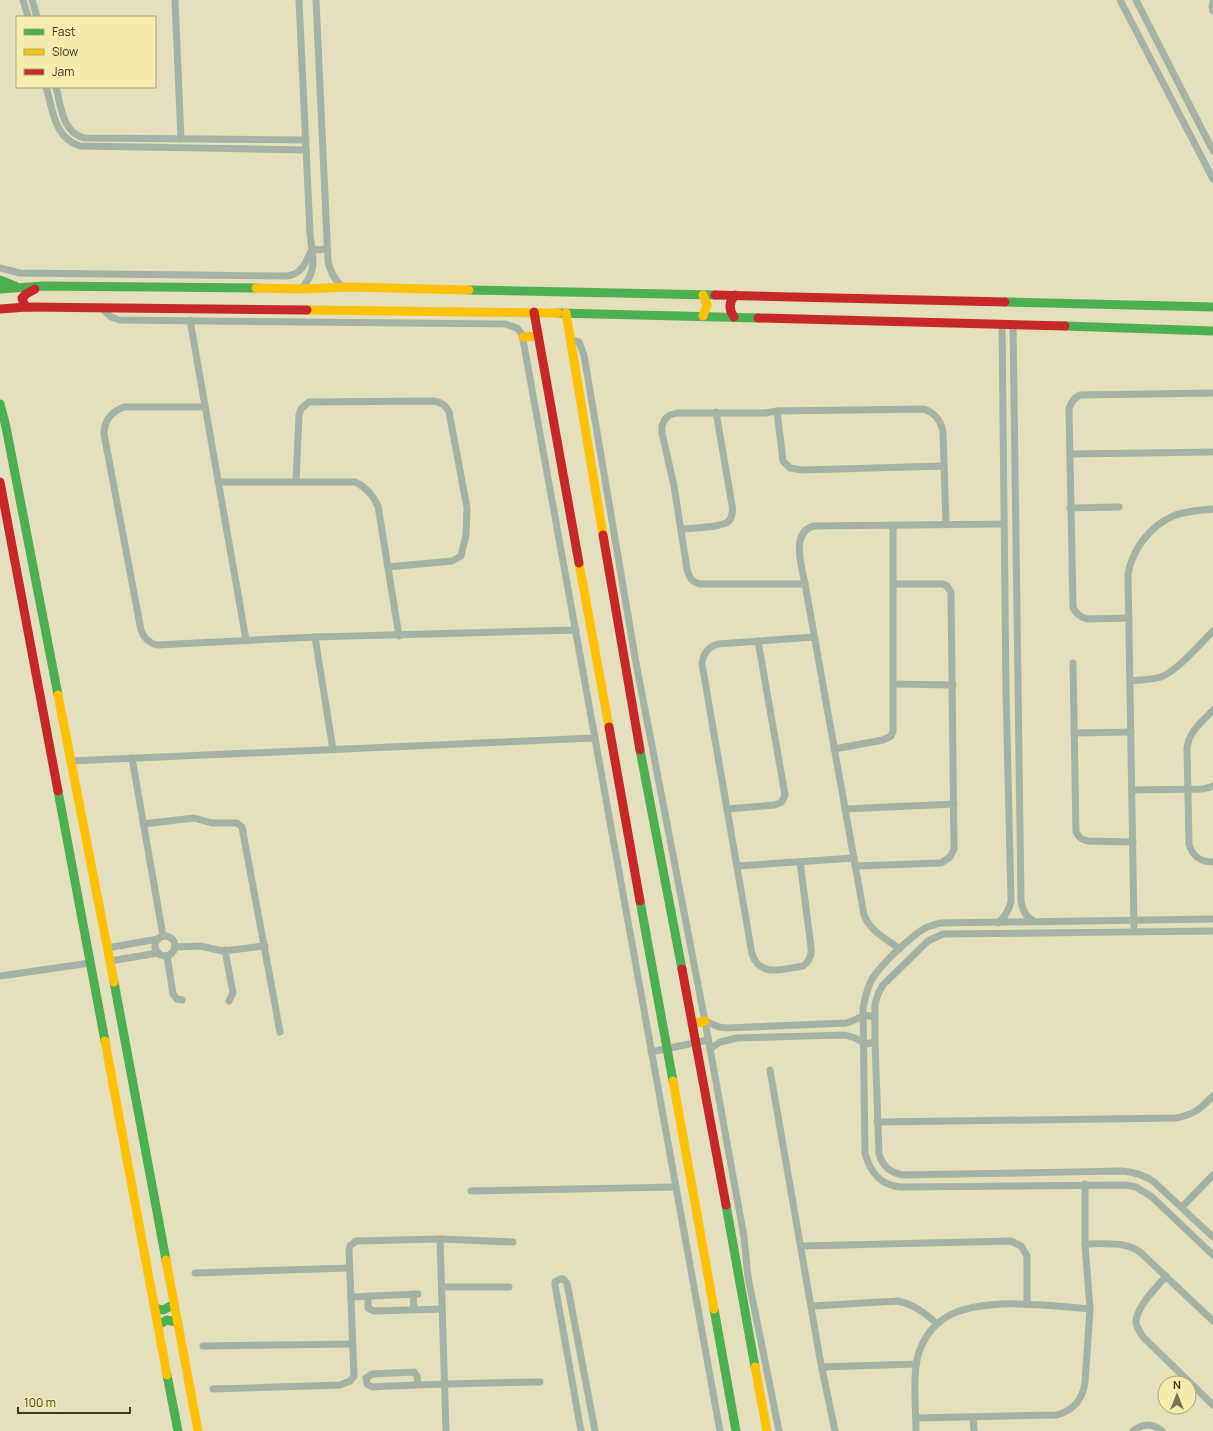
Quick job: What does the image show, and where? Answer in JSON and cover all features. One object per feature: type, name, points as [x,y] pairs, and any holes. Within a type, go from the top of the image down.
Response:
[{"type":"street","points":[[23,0],[28,16]]},
{"type":"street","points":[[32,0],[37,16]]},
{"type":"street","points":[[175,0],[181,139]]},
{"type":"street","points":[[299,0],[310,233],[314,266],[307,282],[301,289]]},
{"type":"street","points":[[316,0],[328,261],[330,271],[335,280],[342,287]]},
{"type":"street","points":[[1120,0],[1213,179]]},
{"type":"street","points":[[1136,0],[1213,151]]},
{"type":"street","points":[[1213,2],[1213,11]]},
{"type":"street","points":[[46,88],[59,130],[67,140],[80,146],[306,150]]},
{"type":"street","points":[[56,88],[68,126],[73,132],[88,138],[306,140]]},
{"type":"street","points":[[312,249],[320,250],[327,248]]},
{"type":"street","points":[[0,268],[20,273],[286,276],[293,275],[300,270],[312,249]]},
{"type":"street","points":[[0,280],[19,288]]},
{"type":"street","points":[[27,307],[23,303],[24,294],[43,286]]},
{"type":"street","points":[[0,289],[43,286],[301,289],[342,287],[703,294],[1213,307]]},
{"type":"street","points":[[703,294],[707,305],[703,316]]},
{"type":"street","points":[[734,317],[730,306],[731,300],[735,295]]},
{"type":"street","points":[[0,309],[27,307],[534,312],[1013,324],[1213,331]]},
{"type":"street","points":[[102,308],[111,317],[120,320],[505,324],[520,330],[523,338],[720,1431]]},
{"type":"street","points":[[534,312],[736,1431]]},
{"type":"street","points":[[566,313],[593,483],[636,731],[696,1042],[767,1431]]},
{"type":"street","points":[[190,320],[246,640]]},
{"type":"street","points":[[998,923],[1007,913],[1011,901],[1006,691],[1002,324]]},
{"type":"street","points":[[1013,324],[1021,901],[1025,914],[1034,922]]},
{"type":"street","points":[[523,338],[538,336]]},
{"type":"street","points":[[570,339],[579,342],[584,355],[636,663],[705,1021],[744,1237],[748,1277],[755,1317],[779,1431]]},
{"type":"street","points":[[1129,618],[1087,619],[1081,617],[1073,608],[1069,409],[1071,403],[1074,398],[1080,395],[1213,393]]},
{"type":"street","points":[[296,482],[299,415],[301,409],[309,402],[434,401],[440,402],[445,406],[449,412],[467,508],[466,534],[461,556],[452,561],[388,567]]},
{"type":"street","points":[[0,404],[3,428],[110,960],[176,1322],[198,1431]]},
{"type":"street","points":[[205,407],[124,408],[116,411],[109,417],[105,425],[104,434],[139,622],[144,637],[149,642],[157,645],[315,637],[399,636],[576,630]]},
{"type":"street","points":[[805,584],[700,584],[694,583],[690,580],[662,426],[670,415],[677,413],[716,412],[765,413],[777,411],[924,409],[937,416],[942,423],[946,524]]},
{"type":"street","points":[[777,411],[783,461],[790,468],[803,470],[944,466]]},
{"type":"street","points":[[681,529],[722,524],[730,520],[732,515],[732,505],[716,412]]},
{"type":"street","points":[[1070,454],[1213,452]]},
{"type":"street","points":[[0,482],[178,1431]]},
{"type":"street","points":[[218,482],[355,482],[368,490],[378,506],[399,636]]},
{"type":"street","points":[[1070,508],[1119,507]]},
{"type":"street","points":[[1135,932],[1128,574],[1133,557],[1149,533],[1172,517],[1187,512],[1213,509]]},
{"type":"street","points":[[900,949],[873,930],[866,920],[834,749],[799,546],[802,535],[810,527],[1004,524]]},
{"type":"street","points":[[834,749],[883,740],[891,736],[894,727],[893,525]]},
{"type":"street","points":[[855,866],[935,864],[946,861],[954,849],[952,596],[950,589],[947,586],[939,584],[893,584]]},
{"type":"street","points":[[1130,681],[1152,679],[1163,676],[1178,665],[1213,631]]},
{"type":"street","points":[[315,637],[333,750]]},
{"type":"street","points":[[800,862],[812,952],[807,963],[802,966],[767,970],[757,965],[752,954],[702,659],[707,650],[714,645],[814,637]]},
{"type":"street","points":[[727,809],[775,805],[782,802],[785,795],[758,641]]},
{"type":"street","points":[[1073,663],[1076,832],[1078,837],[1088,841],[1133,842]]},
{"type":"street","points":[[894,684],[953,684]]},
{"type":"street","points":[[1213,710],[1191,734],[1188,740],[1190,849],[1202,860],[1213,862]]},
{"type":"street","points":[[1074,733],[1131,732]]},
{"type":"street","points":[[70,761],[595,738]]},
{"type":"street","points":[[132,758],[160,937],[155,945],[158,953]]},
{"type":"street","points":[[1132,790],[1188,789],[1213,786]]},
{"type":"street","points":[[845,809],[954,804]]},
{"type":"street","points":[[143,824],[194,818],[212,823],[237,823],[241,825],[243,829],[280,1032]]},
{"type":"street","points":[[738,866],[854,858]]},
{"type":"street","points":[[1213,919],[940,923],[919,932],[880,969],[871,981],[864,1000],[863,1016],[865,1154],[867,1163],[872,1172],[879,1179],[888,1185],[896,1187],[1086,1184],[1126,1185],[1144,1191],[1152,1197],[1213,1255]]},
{"type":"street","points":[[1213,931],[951,933],[939,935],[928,941],[883,985],[875,1004],[879,1154],[887,1169],[902,1175],[1134,1172],[1144,1175],[1154,1182],[1213,1237]]},
{"type":"street","points":[[107,948],[160,937],[172,938],[175,947],[173,953],[167,956],[158,953],[110,960]]},
{"type":"street","points":[[175,947],[200,946],[225,950],[265,946]]},
{"type":"street","points":[[225,950],[233,993],[230,1001]]},
{"type":"street","points":[[167,956],[173,994],[177,999],[182,1000]]},
{"type":"street","points":[[0,976],[90,962]]},
{"type":"street","points":[[692,1024],[705,1021],[719,1027],[727,1028],[842,1024],[855,1021],[863,1016],[871,1016],[875,1019]]},
{"type":"street","points":[[710,1049],[720,1042],[736,1038],[845,1036],[855,1038],[869,1044],[875,1042]]},
{"type":"street","points":[[651,1052],[708,1040]]},
{"type":"street","points":[[770,1070],[822,1366],[835,1431]]},
{"type":"street","points":[[877,1122],[1176,1118],[1193,1114],[1213,1096]]},
{"type":"street","points":[[978,1174],[978,1186]]},
{"type":"street","points":[[1182,1207],[1213,1175]]},
{"type":"street","points":[[916,1418],[1057,1415],[1074,1407],[1080,1400],[1084,1392],[1090,1309],[1085,1244],[1086,1184]]},
{"type":"street","points":[[471,1191],[676,1187]]},
{"type":"street","points":[[440,1239],[446,1431]]},
{"type":"street","points":[[213,1389],[340,1385],[350,1381],[354,1376],[349,1250],[350,1246],[356,1241],[440,1239],[513,1242]]},
{"type":"street","points":[[801,1246],[1011,1241],[1021,1246],[1026,1256],[1027,1303]]},
{"type":"street","points":[[1085,1244],[1126,1245],[1134,1248],[1213,1321]]},
{"type":"street","points":[[195,1273],[350,1268]]},
{"type":"street","points":[[1166,1276],[1140,1308],[1136,1323],[1138,1330],[1143,1337],[1213,1405]]},
{"type":"street","points":[[581,1431],[555,1285],[557,1280],[560,1279],[565,1280],[567,1283],[595,1431]]},
{"type":"street","points":[[442,1288],[509,1287]]},
{"type":"street","points":[[351,1296],[416,1294],[414,1309]]},
{"type":"street","points":[[368,1296],[368,1308],[374,1311],[442,1309]]},
{"type":"street","points":[[812,1306],[898,1301],[912,1305],[923,1311],[937,1324]]},
{"type":"street","points":[[916,1431],[916,1364],[924,1342],[937,1324],[954,1313],[970,1307],[1027,1303],[1090,1309]]},
{"type":"street","points":[[155,1308],[163,1310],[173,1305]]},
{"type":"street","points":[[158,1325],[161,1322],[169,1320],[176,1322]]},
{"type":"street","points":[[203,1346],[352,1344]]},
{"type":"street","points":[[822,1366],[916,1364]]},
{"type":"street","points":[[570,1373],[584,1371]]},
{"type":"street","points":[[418,1385],[417,1376],[414,1372],[372,1374],[366,1378],[367,1384],[372,1386],[418,1385],[445,1383],[540,1382]]},
{"type":"street","points":[[973,1417],[974,1431]]},
{"type":"street","points":[[1133,1431],[1139,1426],[1145,1424],[1152,1425],[1162,1431]]},
{"type":"traffic: fast","points":[[0,280],[15,286]]},
{"type":"traffic: fast","points":[[0,289],[43,286],[256,288]]},
{"type":"traffic: fast","points":[[469,290],[715,295]]},
{"type":"traffic: fast","points":[[1005,302],[1213,307]]},
{"type":"traffic: fast","points":[[558,313],[758,318]]},
{"type":"traffic: fast","points":[[1065,326],[1213,331]]},
{"type":"traffic: fast","points":[[0,404],[6,427],[58,695]]},
{"type":"traffic: fast","points":[[640,750],[682,969]]},
{"type":"traffic: fast","points":[[58,791],[105,1041]]},
{"type":"traffic: fast","points":[[640,901],[673,1081]]},
{"type":"traffic: fast","points":[[114,982],[166,1260]]},
{"type":"traffic: fast","points":[[726,1205],[755,1367]]},
{"type":"traffic: fast","points":[[155,1308],[163,1310],[173,1305]]},
{"type":"traffic: fast","points":[[714,1309],[736,1431]]},
{"type":"traffic: fast","points":[[158,1325],[167,1320],[176,1322]]},
{"type":"traffic: fast","points":[[167,1375],[178,1431]]},
{"type":"traffic: slow","points":[[256,288],[301,289],[349,287],[469,290]]},
{"type":"traffic: slow","points":[[703,295],[707,305],[703,316]]},
{"type":"traffic: slow","points":[[307,310],[558,313]]},
{"type":"traffic: slow","points":[[566,313],[603,535]]},
{"type":"traffic: slow","points":[[523,337],[538,336]]},
{"type":"traffic: slow","points":[[579,563],[609,727]]},
{"type":"traffic: slow","points":[[58,695],[114,982]]},
{"type":"traffic: slow","points":[[692,1024],[705,1021]]},
{"type":"traffic: slow","points":[[105,1041],[167,1375]]},
{"type":"traffic: slow","points":[[673,1081],[714,1309]]},
{"type":"traffic: slow","points":[[166,1260],[198,1431]]},
{"type":"traffic: slow","points":[[755,1367],[767,1431]]},
{"type":"traffic: jam","points":[[27,307],[22,298],[35,289]]},
{"type":"traffic: jam","points":[[715,295],[1005,302]]},
{"type":"traffic: jam","points":[[734,317],[730,306],[731,300],[735,295]]},
{"type":"traffic: jam","points":[[0,309],[27,307],[307,310]]},
{"type":"traffic: jam","points":[[534,312],[579,563]]},
{"type":"traffic: jam","points":[[758,318],[1065,326]]},
{"type":"traffic: jam","points":[[0,482],[58,791]]},
{"type":"traffic: jam","points":[[603,535],[640,750]]},
{"type":"traffic: jam","points":[[609,727],[640,901]]},
{"type":"traffic: jam","points":[[682,969],[726,1205]]}]
